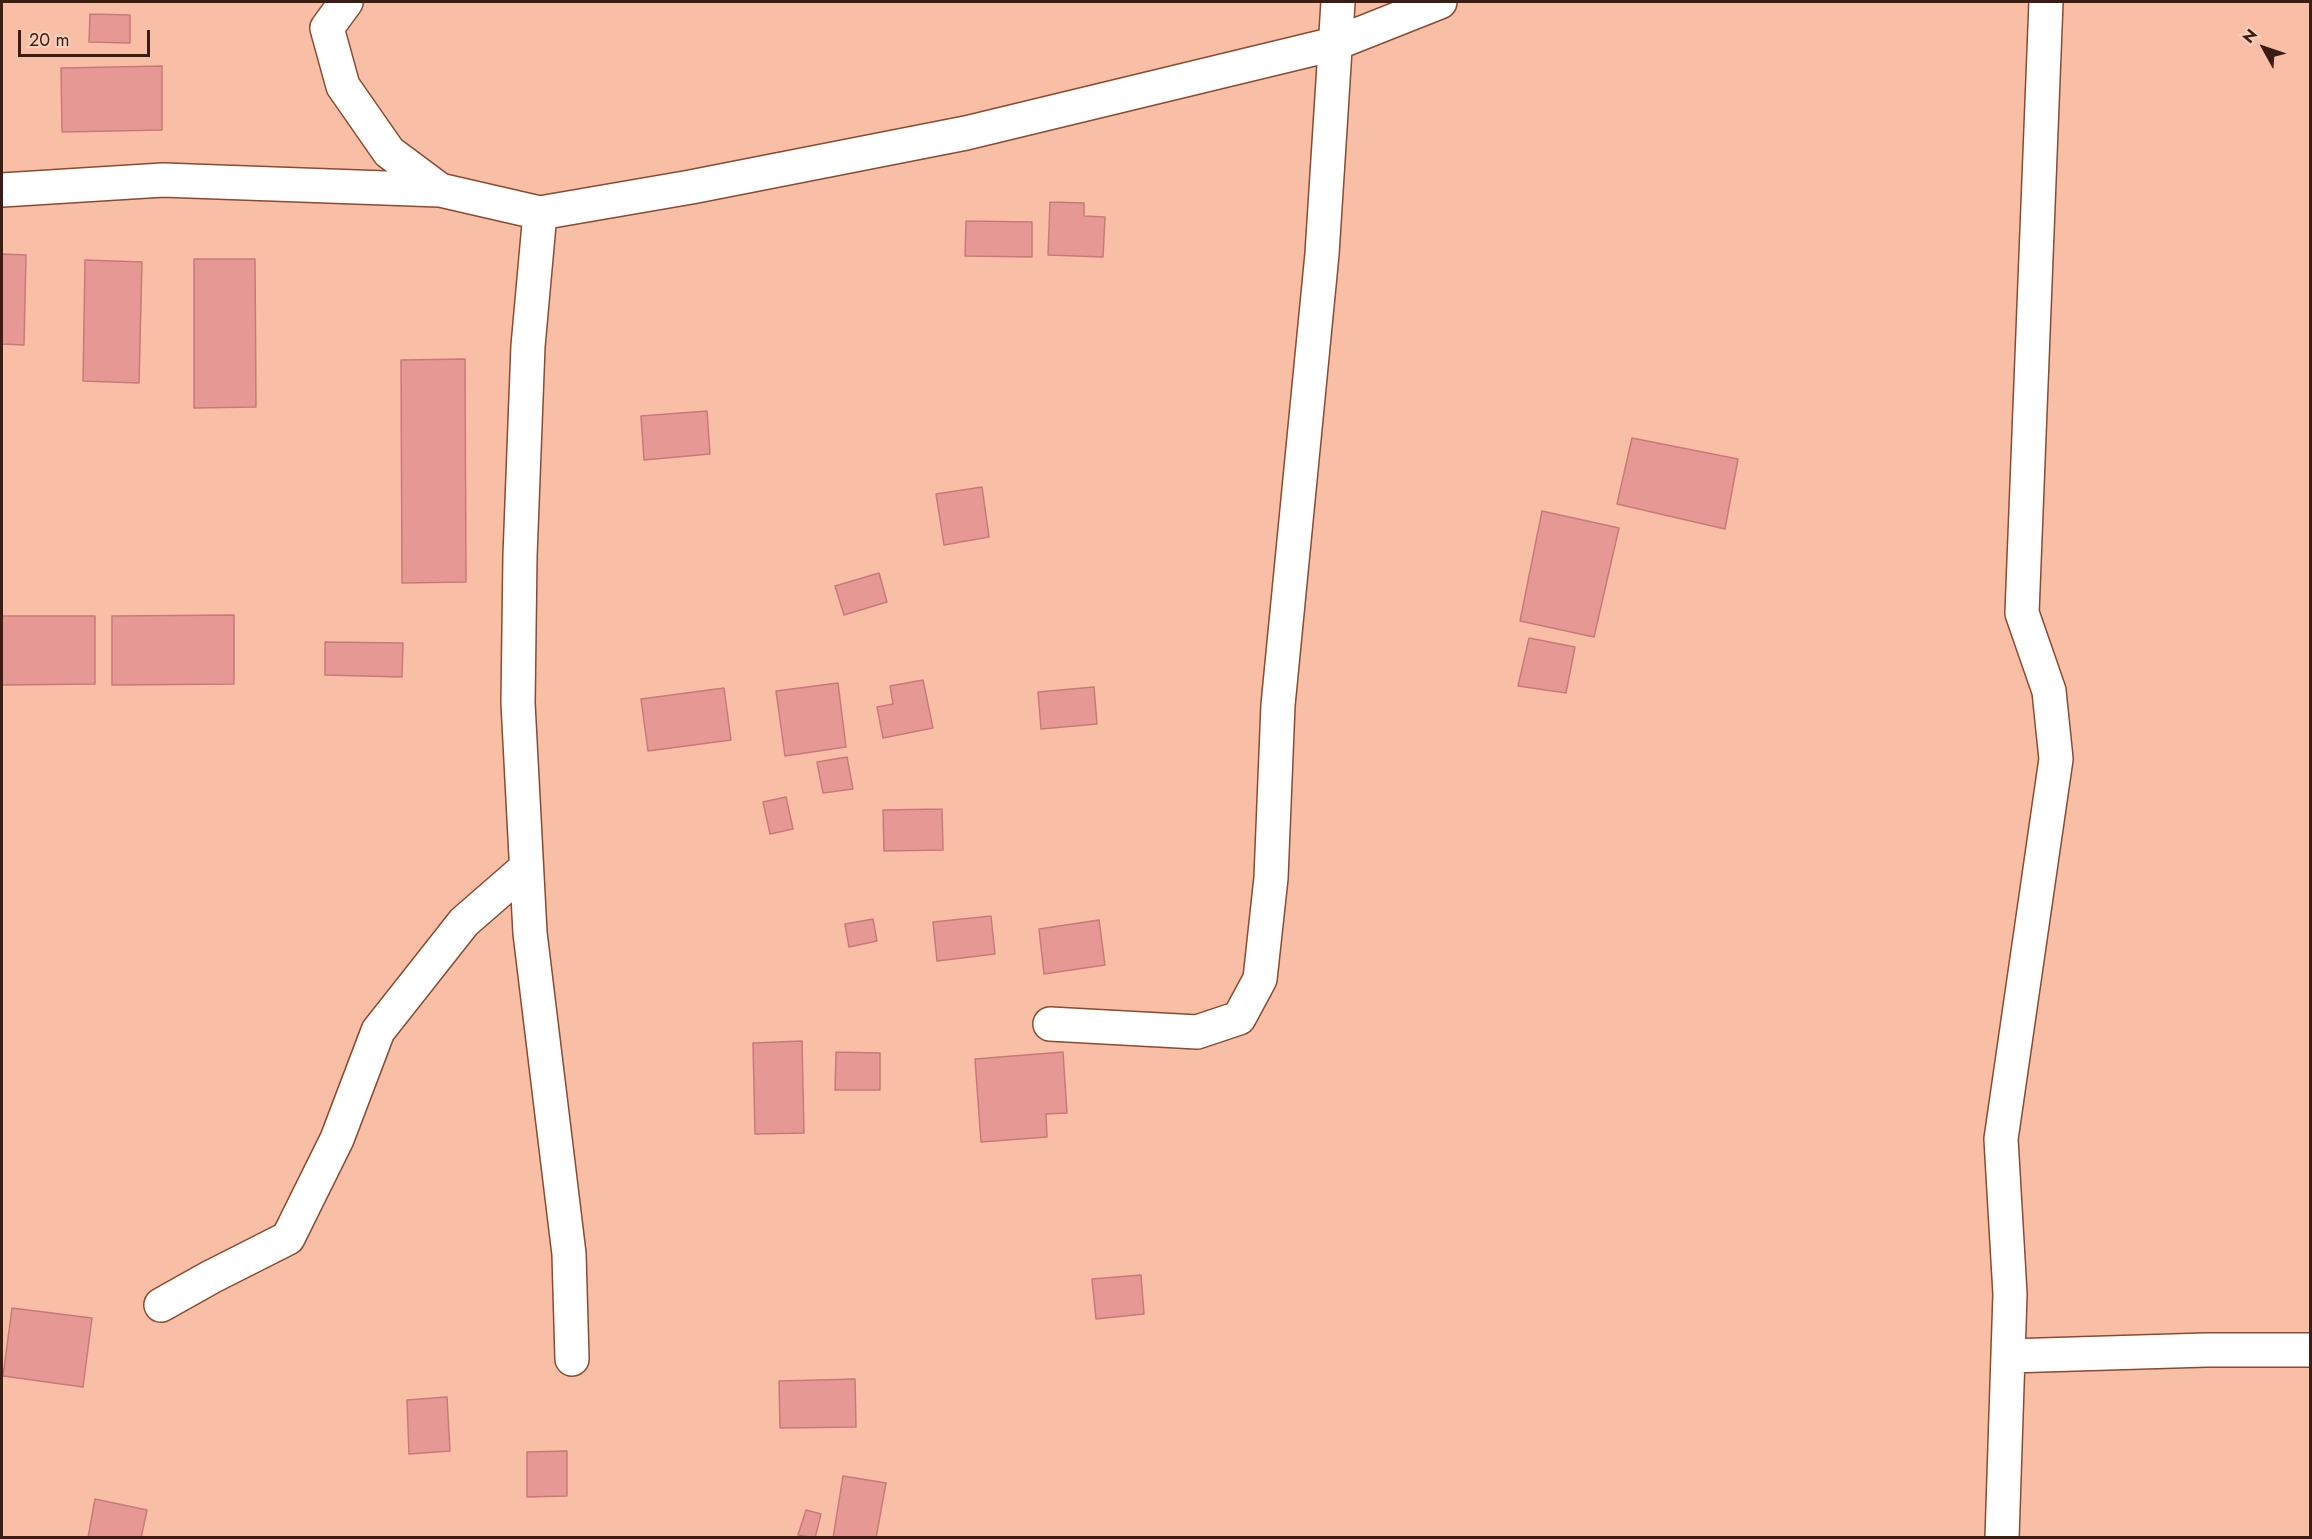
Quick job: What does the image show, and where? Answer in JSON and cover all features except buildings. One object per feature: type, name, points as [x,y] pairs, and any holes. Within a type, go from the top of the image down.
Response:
[{"type":"street","points":[[346,2],[327,28],[343,86],[389,152],[440,190]]},
{"type":"street","points":[[1050,1024],[1197,1032],[1239,1018],[1260,979],[1271,878],[1278,705],[1322,254],[1338,2]]},
{"type":"street","points":[[2,190],[163,180],[440,190],[540,213],[691,187],[966,133],[1334,44],[1440,2]]},
{"type":"street","points":[[2002,1538],[2010,1294],[2001,1138],[2056,759],[2049,691],[2022,613],[2046,2]]},
{"type":"street","points":[[540,213],[528,346],[520,556],[518,703],[530,933],[569,1254],[572,1359]]},
{"type":"street","points":[[161,1305],[288,1238],[337,1139],[378,1031],[464,922],[526,868]]},
{"type":"street","points":[[2009,1356],[2206,1350],[2310,1350]]}]
